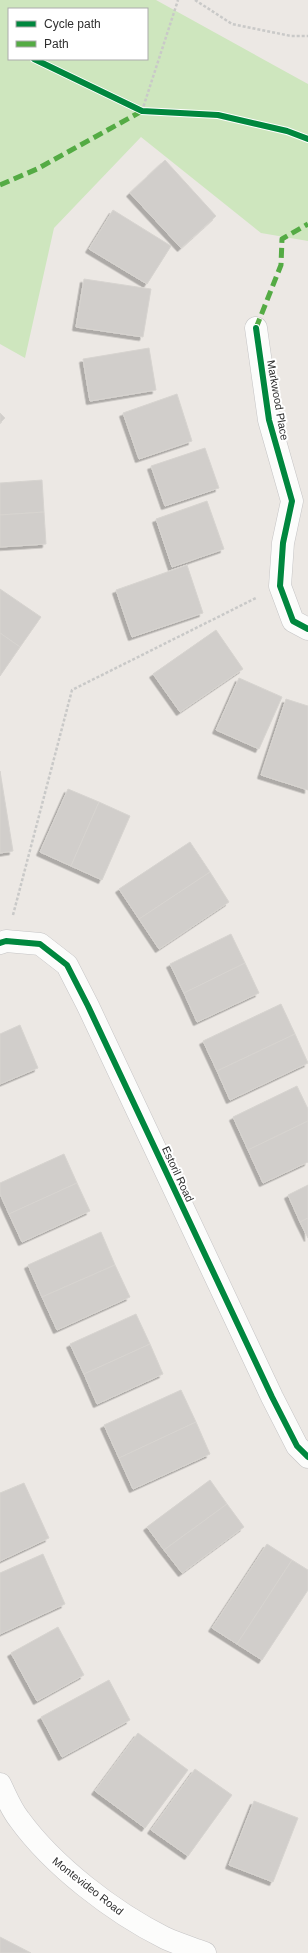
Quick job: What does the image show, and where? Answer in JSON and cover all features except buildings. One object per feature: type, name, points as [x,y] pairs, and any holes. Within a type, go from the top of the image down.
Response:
[{"type":"street","name":"Markwood Place","points":[[256,328],[269,420],[292,501],[283,543],[280,586],[293,621],[308,630]]},
{"type":"street","name":"Estoril Road","points":[[3,942],[40,944],[67,965],[92,1013],[272,1397],[298,1446],[308,1457]]},
{"type":"street","name":"Montevideo Road","points":[[0,1784],[18,1818],[48,1855],[86,1886],[128,1916],[165,1938],[205,1953]]},
{"type":"path","points":[[142,111],[178,0]]},
{"type":"path","points":[[195,0],[232,24],[291,36],[308,36]]},
{"type":"path","points":[[135,108],[142,111],[149,111]]},
{"type":"path","points":[[3,942],[72,690],[280,586]]},
{"type":"green space","points":[[0,0],[156,0],[308,84],[308,241],[261,233],[141,137],[54,228],[25,358],[0,344]]},
{"type":"marked path","points":[[0,185],[37,169],[142,111]]},
{"type":"marked path","points":[[256,328],[281,265],[282,239],[308,224]]},
{"type":"cycle path","points":[[36,60],[142,111],[218,115],[287,131],[308,139]]},
{"type":"cycle path","points":[[256,328],[269,420],[292,501],[283,543],[280,586],[293,621],[308,629]]},
{"type":"cycle path","points":[[0,943],[6,941],[40,944],[67,965],[88,1006],[272,1397],[297,1446],[308,1457]]}]
